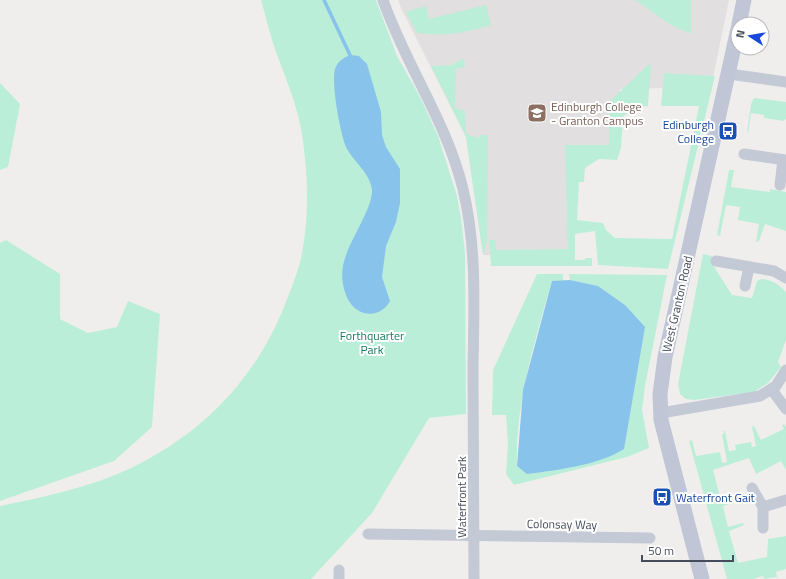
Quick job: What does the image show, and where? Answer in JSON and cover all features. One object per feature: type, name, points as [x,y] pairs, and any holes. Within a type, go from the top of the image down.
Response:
[{"type":"street","name":"Waterfront Park","points":[[383,0],[399,42],[445,134],[463,190],[469,222],[473,271],[474,579]]},
{"type":"street","points":[[741,16],[744,0]]},
{"type":"street","name":"West Granton Road","points":[[702,579],[668,452],[661,413],[660,394],[664,357],[733,56]]},
{"type":"street","points":[[729,74],[786,82]]},
{"type":"street","points":[[744,154],[785,160],[780,185]]},
{"type":"street","points":[[716,261],[774,272],[786,278]]},
{"type":"street","points":[[745,286],[749,267]]},
{"type":"street","points":[[661,413],[752,398],[772,390],[786,370]]},
{"type":"street","points":[[772,390],[786,409]]},
{"type":"street","points":[[752,488],[763,507],[763,528]]},
{"type":"street","points":[[763,507],[786,500]]},
{"type":"street","name":"Colonsay Way","points":[[368,534],[650,538]]},
{"type":"shaded area","name":"Edinburgh College - Granton Campus","points":[[398,0],[729,0],[711,87],[620,89],[619,152],[577,152],[574,259],[483,255],[466,137]]},
{"type":"green space","name":"Forthquarter Park","points":[[261,0],[376,0],[397,56],[419,95],[438,136],[457,196],[465,252],[466,414],[429,418],[372,513],[311,579],[0,579],[0,506],[50,495],[100,481],[131,468],[182,438],[225,400],[260,355],[274,329],[291,290],[301,259],[306,225],[307,183],[299,118],[274,46]]},
{"type":"green space","points":[[635,0],[691,0],[691,33],[683,31],[669,23]]},
{"type":"green space","points":[[486,5],[491,25],[454,34],[417,33],[406,12],[426,6],[429,19]]},
{"type":"green space","points":[[464,58],[465,67],[456,69],[455,108],[465,111],[466,134],[480,138],[481,135],[488,135],[487,240],[483,255],[466,137],[431,66],[452,65]]},
{"type":"green space","points":[[651,64],[648,106],[634,108],[623,117],[621,148],[617,160],[599,159],[585,168],[584,182],[579,182],[577,220],[603,223],[606,230],[615,238],[672,239],[699,106],[661,106],[664,73],[715,76],[668,269],[598,265],[595,231],[575,234],[575,260],[592,258],[592,266],[491,266],[489,240],[496,240],[496,250],[568,249],[565,145],[609,145],[609,102],[647,66]]},
{"type":"green space","points":[[0,83],[20,104],[8,167],[0,170]]},
{"type":"green space","points":[[754,98],[786,102],[786,119],[784,121],[764,118],[764,115],[751,113],[748,133],[751,104]]},
{"type":"green space","points":[[729,170],[734,170],[731,187],[770,192],[770,189],[786,192],[786,231],[765,224],[759,241],[756,242],[759,224],[738,220],[740,207],[726,205],[720,236],[717,235]]},
{"type":"green space","points":[[6,240],[60,274],[60,319],[88,333],[117,327],[128,301],[160,314],[152,427],[114,461],[0,501],[0,243]]},
{"type":"green space","points":[[703,254],[712,256],[711,262],[732,295],[752,298],[757,281],[761,279],[775,283],[786,292],[786,340],[778,362],[781,367],[768,383],[754,392],[694,400],[686,399],[680,394],[678,384]]},
{"type":"green space","points":[[537,274],[563,274],[563,281],[552,281],[527,373],[519,419],[517,466],[625,305],[598,286],[570,280],[569,274],[667,275],[645,386],[642,410],[649,448],[627,457],[514,485],[506,474],[508,445],[506,415],[492,415],[493,370]]},
{"type":"green space","points":[[784,424],[786,427],[786,470],[781,461],[756,474],[749,458],[713,470],[721,501],[736,497],[737,502],[723,506],[728,527],[743,523],[744,525],[729,531],[738,563],[767,557],[768,539],[786,536],[786,569],[776,572],[777,577],[764,579],[763,576],[753,579],[727,579],[689,441],[692,440],[696,456],[720,452],[722,463],[727,462],[722,434],[724,434],[724,431],[729,451],[736,450],[735,445],[751,442],[752,447],[756,446],[752,427],[754,426],[761,440],[784,429],[782,425]]},
{"type":"water","points":[[350,55],[359,56],[367,64],[381,112],[382,135],[386,147],[400,169],[400,203],[396,222],[386,246],[382,277],[390,301],[381,311],[370,314],[358,311],[353,307],[345,293],[342,279],[342,270],[345,257],[368,207],[372,190],[371,184],[365,173],[347,149],[344,142],[337,109],[334,85],[335,69],[341,60]]},
{"type":"water","points":[[570,280],[598,286],[625,305],[645,327],[624,449],[614,455],[590,463],[565,469],[527,474],[517,466],[523,390],[552,281]]},
{"type":"waterway","points":[[324,0],[350,55]]},
{"type":"place","name":"Edinburgh College - Granton Campus","points":[[537,113]]},
{"type":"place","name":"Edinburgh College","points":[[728,131]]},
{"type":"place","name":"Waterfront Gait","points":[[662,497]]}]
